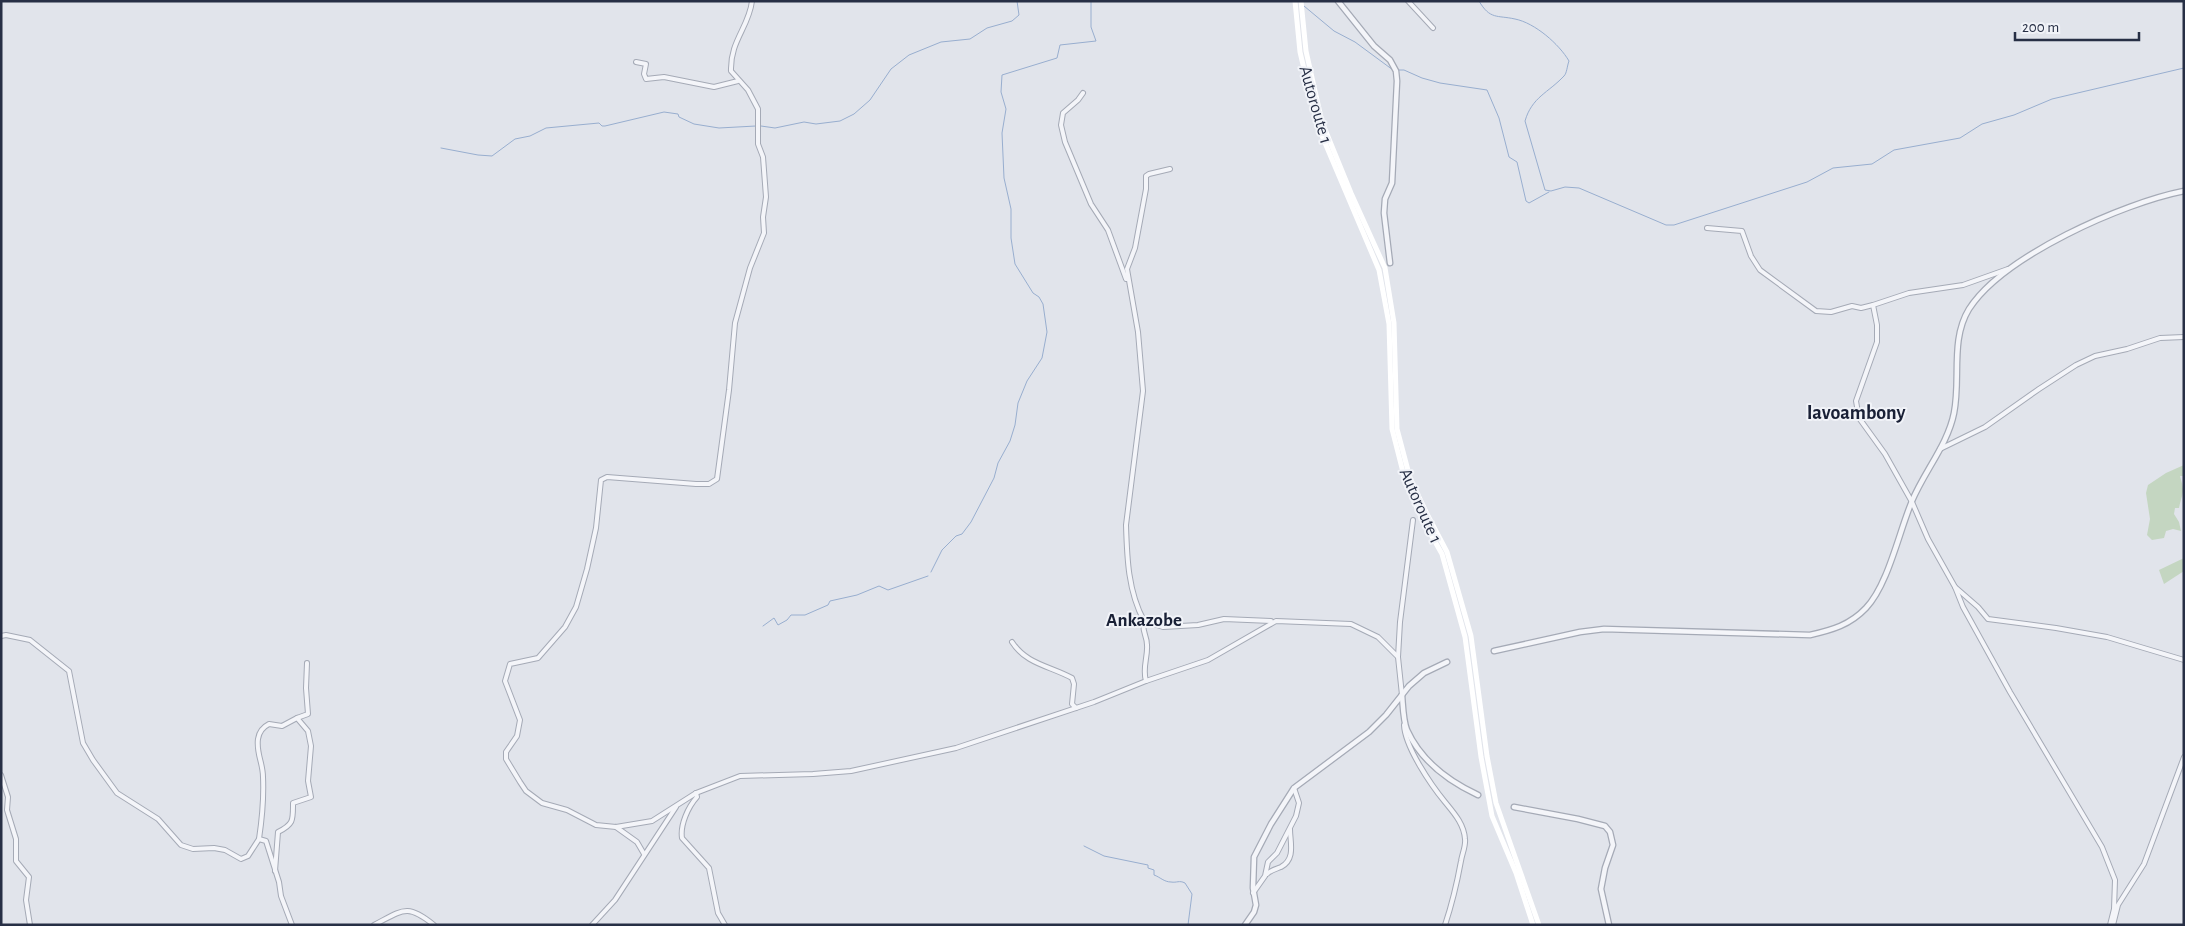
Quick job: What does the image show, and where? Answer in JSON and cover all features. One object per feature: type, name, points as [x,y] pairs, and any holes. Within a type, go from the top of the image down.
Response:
[{"type":"main road","name":"Autoroute 1","points":[[1295,1],[1300,52],[1317,124],[1345,195],[1379,270],[1389,324],[1392,430],[1405,480],[1421,517],[1442,554],[1465,637],[1481,757],[1492,816],[1516,873],[1533,925]]},
{"type":"main road","name":"Autoroute 1","points":[[1301,1],[1306,51],[1322,122],[1351,193],[1385,268],[1394,323],[1398,429],[1410,478],[1448,552],[1471,636],[1487,756],[1496,803],[1539,925]]},
{"type":"street","points":[[752,1],[730,59],[731,71],[748,90],[758,109],[758,144],[763,157],[766,197],[763,217],[765,230],[741,296],[735,323],[729,390],[717,479],[709,484],[696,484],[603,477],[600,483],[596,528],[576,607],[565,627],[538,658],[510,664],[505,678],[508,693],[520,720],[517,736],[506,752],[506,759],[526,791],[542,803],[567,810],[596,825],[616,827],[652,821],[696,793],[740,776],[813,774],[868,768],[956,748],[1076,708],[1208,660],[1276,621]]},
{"type":"street","points":[[1338,1],[1374,46],[1390,60],[1396,71],[1394,168],[1392,182],[1385,199],[1384,214],[1390,263]]},
{"type":"street","points":[[1408,1],[1433,28]]},
{"type":"street","points":[[636,62],[646,64],[644,74],[646,79],[664,77],[714,87],[738,81]]},
{"type":"street","points":[[1083,92],[1078,100],[1063,113],[1061,118],[1062,135],[1091,204],[1108,230],[1128,281]]},
{"type":"street","points":[[1170,169],[1146,176],[1146,189],[1135,248],[1127,269],[1138,332],[1143,391],[1126,525],[1131,589],[1135,604],[1144,621],[1163,627],[1198,625],[1224,619],[1351,624],[1378,637],[1398,657]]},
{"type":"street","points":[[1494,651],[1590,630],[1810,635],[1841,627],[1854,619],[1867,608],[1878,592],[1912,502],[1924,476],[1940,449],[1954,414],[1958,342],[1968,312],[1996,281],[2045,246],[2104,217],[2166,194],[2184,191]]},
{"type":"street","points":[[1707,228],[1742,232],[1751,256],[1760,270],[1816,311],[1831,312],[1852,306],[1861,308],[1908,293],[1963,285],[2014,268]]},
{"type":"street","points":[[1873,304],[1877,325],[1877,342],[1856,401],[1860,418],[1885,454],[1912,502],[1928,539],[1955,587],[1963,607],[2010,692],[2102,847],[2115,880],[2114,909],[2111,925]]},
{"type":"street","points":[[1940,449],[1985,427],[2076,365],[2095,356],[2127,349],[2145,341],[2184,337]]},
{"type":"street","points":[[1413,520],[1400,622],[1398,657],[1406,729],[1422,753],[1443,776],[1478,795]]},
{"type":"street","points":[[1955,587],[1988,619],[2056,628],[2107,638],[2184,660]]},
{"type":"street","points":[[1144,621],[1142,627],[1147,645],[1144,670],[1146,681]]},
{"type":"street","points":[[1,636],[6,634],[30,640],[69,671],[83,742],[93,760],[117,793],[158,819],[181,845],[194,849],[214,848],[225,850],[241,859],[248,856],[259,839],[263,812],[263,774],[257,749],[258,736],[263,728],[269,724],[282,726],[308,714],[307,664]]},
{"type":"street","points":[[1012,642],[1020,653],[1030,660],[1072,678],[1074,684],[1072,704],[1076,708]]},
{"type":"street","points":[[1245,925],[1254,912],[1256,899],[1253,893],[1254,857],[1274,818],[1294,788],[1369,732],[1424,673],[1447,662]]},
{"type":"street","points":[[1404,716],[1404,733],[1412,752],[1444,801],[1455,812],[1465,840],[1454,897],[1445,925]]},
{"type":"street","points":[[275,873],[278,832],[290,826],[293,819],[293,803],[310,797],[308,781],[310,746],[308,731],[297,718]]},
{"type":"street","points":[[2111,925],[2118,905],[2144,864],[2184,757]]},
{"type":"street","points":[[1,775],[8,797],[7,810],[16,839],[16,861],[29,877],[26,900],[30,925]]},
{"type":"street","points":[[1265,876],[1268,862],[1277,853],[1296,816],[1299,803],[1294,788]]},
{"type":"street","points":[[696,793],[684,824],[682,838],[709,868],[718,913],[725,925]]},
{"type":"street","points":[[592,925],[615,900],[677,805]]},
{"type":"street","points":[[1,807],[7,810]]},
{"type":"street","points":[[1514,807],[1587,821],[1605,826],[1610,832],[1613,844],[1605,868],[1601,889],[1609,925]]},
{"type":"street","points":[[616,827],[637,842],[644,854]]},
{"type":"street","points":[[1253,893],[1271,870],[1284,866],[1289,859],[1291,854],[1290,828]]},
{"type":"street","points":[[259,839],[266,841],[279,882],[281,896],[292,925]]},
{"type":"street","points":[[374,925],[406,910],[412,910],[434,925]]},
{"type":"green space","points":[[2184,465],[2184,476],[2180,476],[2183,489],[2182,495],[2179,508],[2175,508],[2174,514],[2179,522],[2181,531],[2173,529],[2166,531],[2164,538],[2152,540],[2147,535],[2150,519],[2146,493],[2148,485],[2166,473]]},
{"type":"green space","points":[[2184,558],[2184,571],[2164,584],[2159,570]]},
{"type":"waterway","points":[[761,126],[775,128],[804,122],[816,124],[840,121],[854,114],[870,100],[891,69],[909,55],[941,42],[970,39],[987,28],[1012,21],[1019,15],[1017,1]]},
{"type":"waterway","points":[[931,572],[942,550],[956,536],[962,534],[971,522],[994,478],[998,463],[1010,441],[1015,425],[1018,403],[1027,381],[1042,358],[1047,332],[1043,304],[1039,297],[1033,293],[1015,264],[1011,238],[1011,209],[1004,178],[1002,133],[1006,109],[1001,92],[1002,75],[1057,58],[1060,45],[1096,41],[1091,27],[1091,1]]},
{"type":"waterway","points":[[1479,1],[1490,14],[1523,21],[1546,35],[1565,54],[1569,61],[1565,75],[1536,101],[1525,121],[1545,190],[1551,191],[1565,187],[1579,188],[1666,225],[1674,225],[1807,182],[1833,168],[1872,164],[1894,150],[1960,138],[1982,124],[2014,115],[2052,99],[2184,68]]},
{"type":"waterway","points":[[1304,6],[1334,31],[1355,42],[1393,70]]},
{"type":"waterway","points":[[1397,70],[1404,70],[1440,83],[1487,90],[1499,118],[1509,157],[1517,162],[1526,201],[1529,203],[1549,192]]},
{"type":"waterway","points":[[441,148],[492,156],[515,139],[530,136],[546,128],[599,123],[605,126],[664,112],[678,114],[679,117],[694,124],[719,128],[756,126]]},
{"type":"waterway","points":[[763,626],[774,618],[778,625],[787,620],[791,615],[805,615],[828,605],[830,601],[857,595],[879,586],[888,590],[928,576]]},
{"type":"waterway","points":[[1084,846],[1104,856],[1148,865],[1148,868],[1154,870],[1154,875],[1166,881],[1185,883],[1192,894],[1188,925]]},
{"type":"district","name":"Iavoambony","points":[[1856,413]]},
{"type":"district","name":"Ankazobe","points":[[1144,620]]}]
